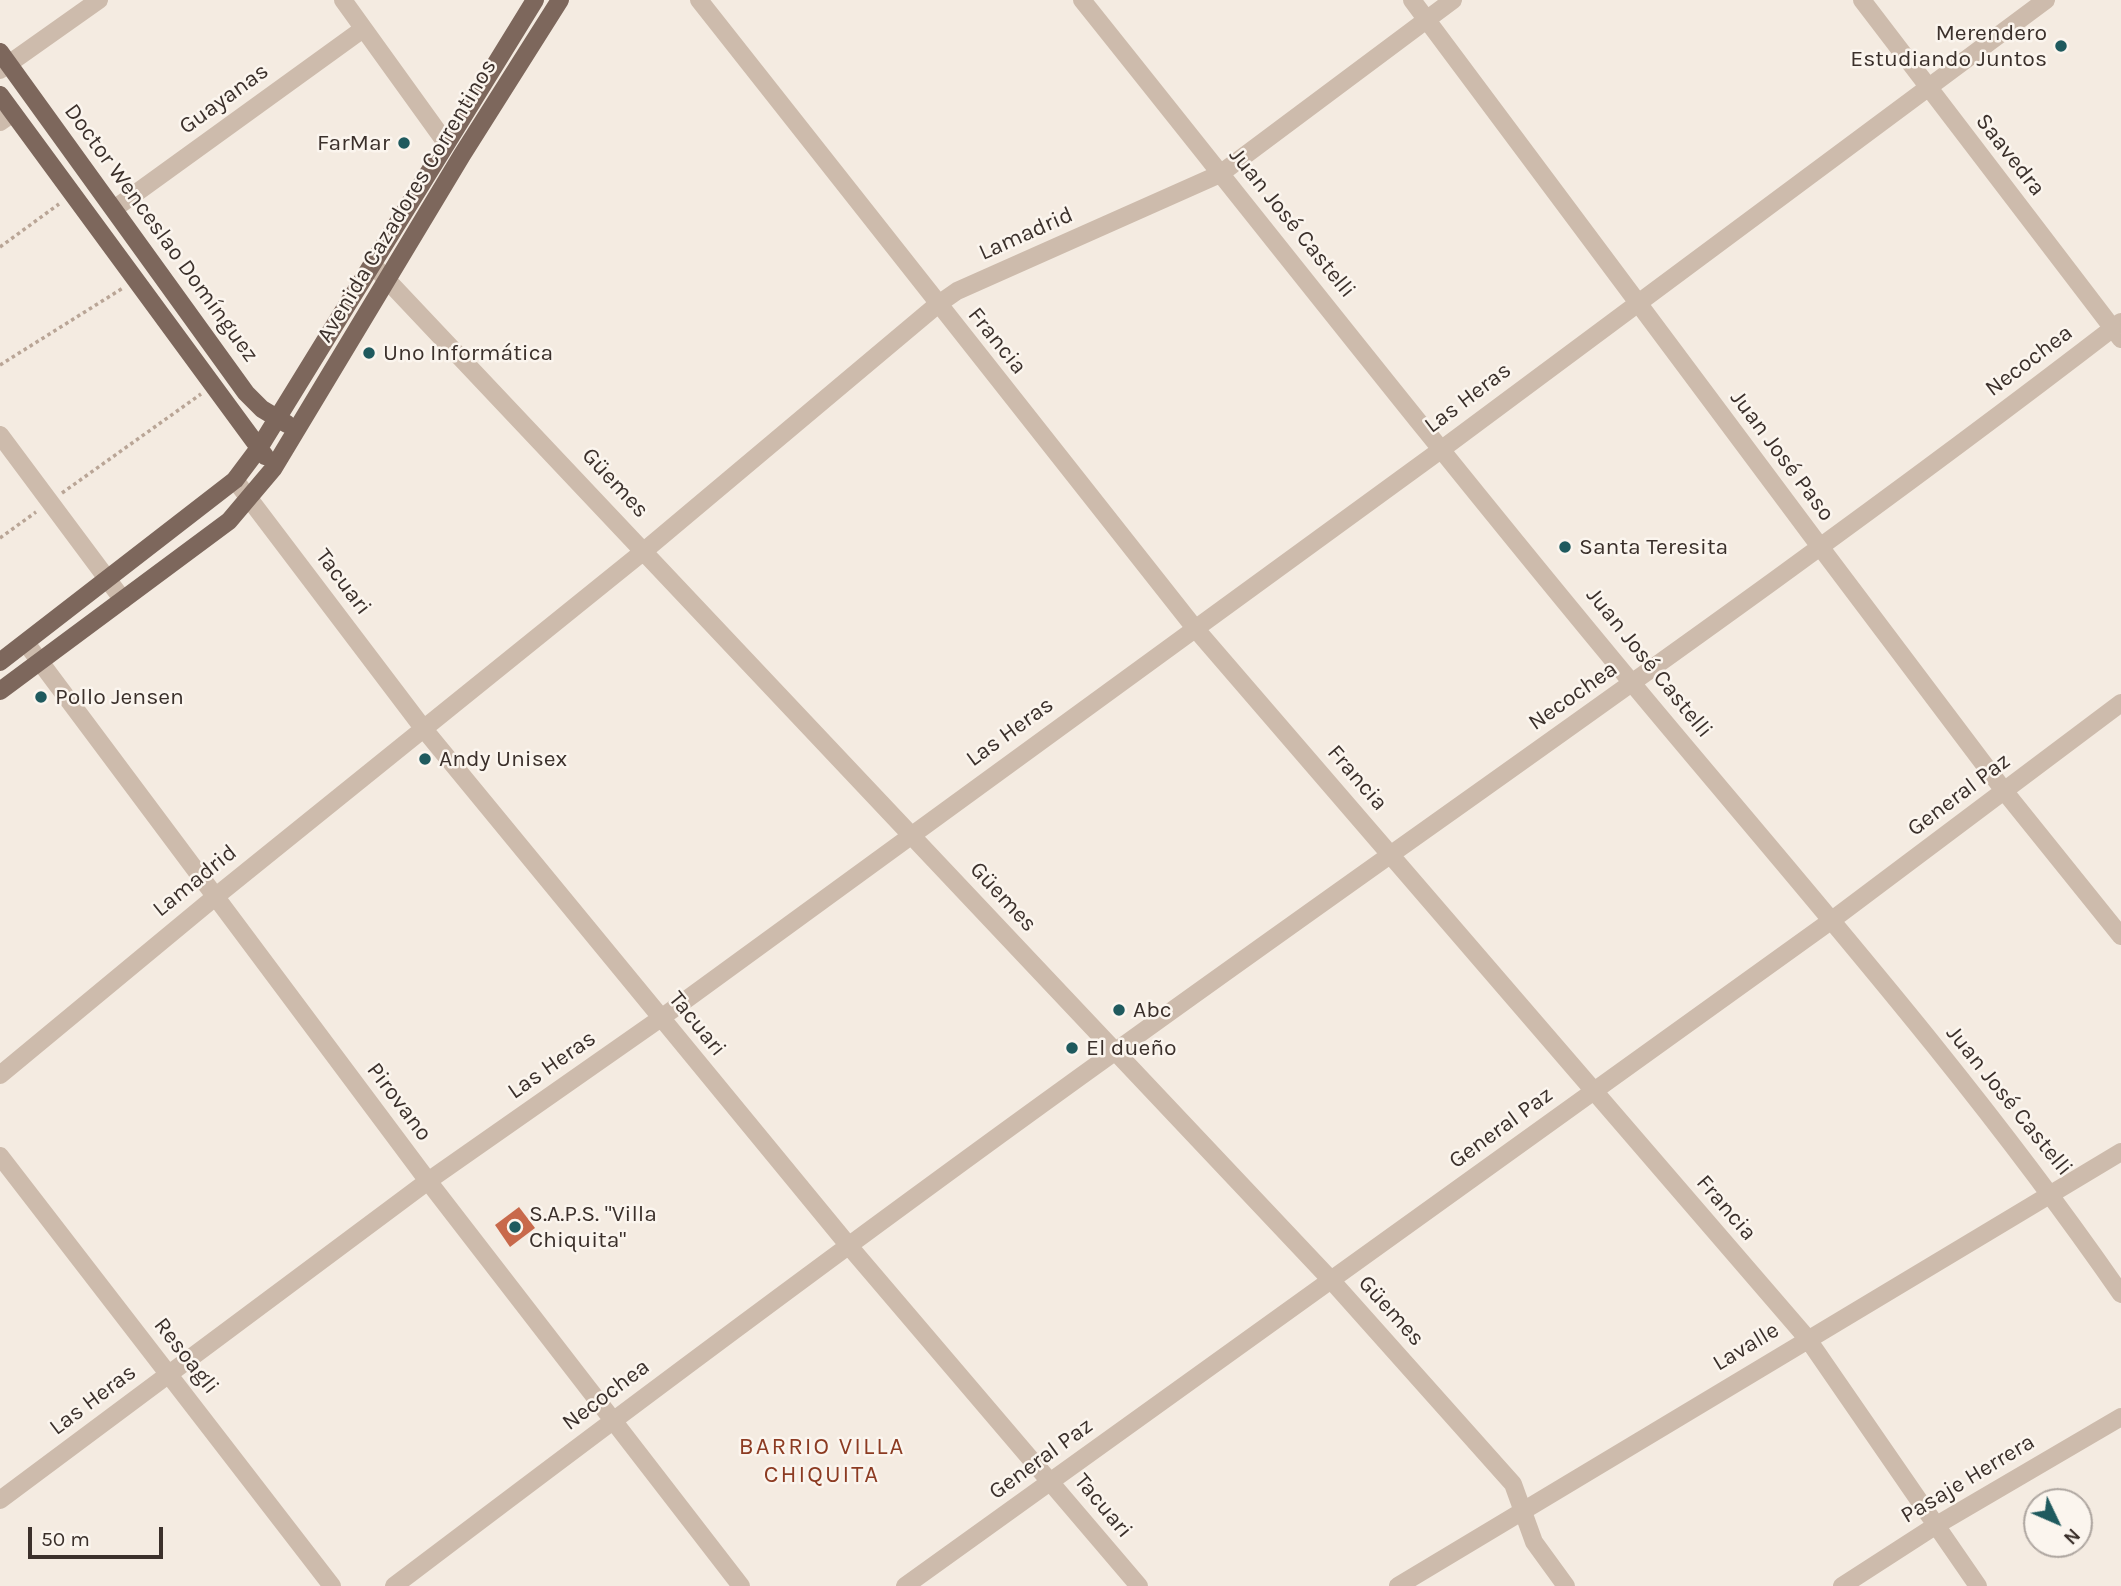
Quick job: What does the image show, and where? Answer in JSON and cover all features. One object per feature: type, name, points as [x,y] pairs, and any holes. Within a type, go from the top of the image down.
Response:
[{"type":"main road","name":"Avenida Cazadores Correntinos","points":[[0,662],[108,581],[234,480],[259,448],[535,0]]},
{"type":"main road","name":"Avenida Cazadores Correntinos","points":[[0,691],[229,521],[250,500],[273,469],[560,0]]},
{"type":"main road","name":"Doctor Wenceslao Domínguez","points":[[3,62],[114,209],[246,393],[276,419],[297,429]]},
{"type":"main road","name":"Doctor Wenceslao Domínguez","points":[[0,95],[6,118],[72,194],[134,281],[214,384],[273,469]]},
{"type":"street","points":[[3,62],[99,0]]},
{"type":"street","points":[[343,0],[446,143]]},
{"type":"street","name":"Francia","points":[[699,0],[937,305],[1194,627],[1807,1338],[1978,1586]]},
{"type":"street","name":"Juan José Castelli","points":[[1082,0],[1633,684],[1832,920],[2051,1194],[2121,1294]]},
{"type":"street","name":"Juan José Paso","points":[[1412,0],[2005,792],[2121,936]]},
{"type":"street","name":"Lamadrid","points":[[0,1075],[215,897],[644,551],[937,305],[957,291],[1220,174],[1453,0]]},
{"type":"street","name":"Saavedra","points":[[1862,0],[1928,89],[2118,330]]},
{"type":"street","name":"Las Heras","points":[[0,1500],[428,1181],[661,1018],[1194,627],[1442,449],[2046,0]]},
{"type":"street","name":"Guayanas","points":[[114,209],[363,29]]},
{"type":"street","name":"Güemes","points":[[372,264],[1331,1280],[1513,1484],[1534,1542],[1566,1586]]},
{"type":"street","name":"Necochea","points":[[394,1586],[614,1419],[1115,1051],[1633,684],[2118,330]]},
{"type":"street","points":[[0,435],[123,600]]},
{"type":"street","name":"Tacuari","points":[[234,480],[423,728],[849,1246],[1139,1586]]},
{"type":"street","name":"Pirovano","points":[[26,643],[38,663],[428,1181],[741,1586]]},
{"type":"street","name":"General Paz","points":[[905,1586],[1832,920],[2121,703]]},
{"type":"street","name":"Lavalle","points":[[1398,1586],[1807,1338],[2121,1153]]},
{"type":"street","name":"Resoagli","points":[[0,1156],[332,1586]]},
{"type":"street","name":"Pasaje Herrera","points":[[1842,1586],[1935,1527],[2121,1418]]},
{"type":"path","points":[[0,247],[72,194]]},
{"type":"path","points":[[0,365],[134,281]]},
{"type":"path","points":[[0,538],[214,384]]},
{"type":"building","name":"S.A.P.S. \"Villa Chiquita\"","points":[[519,1207],[535,1228],[510,1247],[495,1225]]},
{"type":"place","name":"Merendero Estudiando Juntos","points":[[2061,46]]},
{"type":"place","name":"FarMar","points":[[404,143]]},
{"type":"place","name":"Uno Informática","points":[[369,353]]},
{"type":"place","name":"Santa Teresita","points":[[1565,547]]},
{"type":"place","name":"Pollo Jensen","points":[[41,697]]},
{"type":"place","name":"Andy Unisex","points":[[425,759]]},
{"type":"place","name":"Abc","points":[[1119,1010]]},
{"type":"place","name":"El dueño","points":[[1072,1048]]},
{"type":"place","name":"S.A.P.S. \"Villa Chiquita\"","points":[[515,1227]]},
{"type":"district","name":"BARRIO VILLA CHIQUITA","points":[[822,1461]]}]
